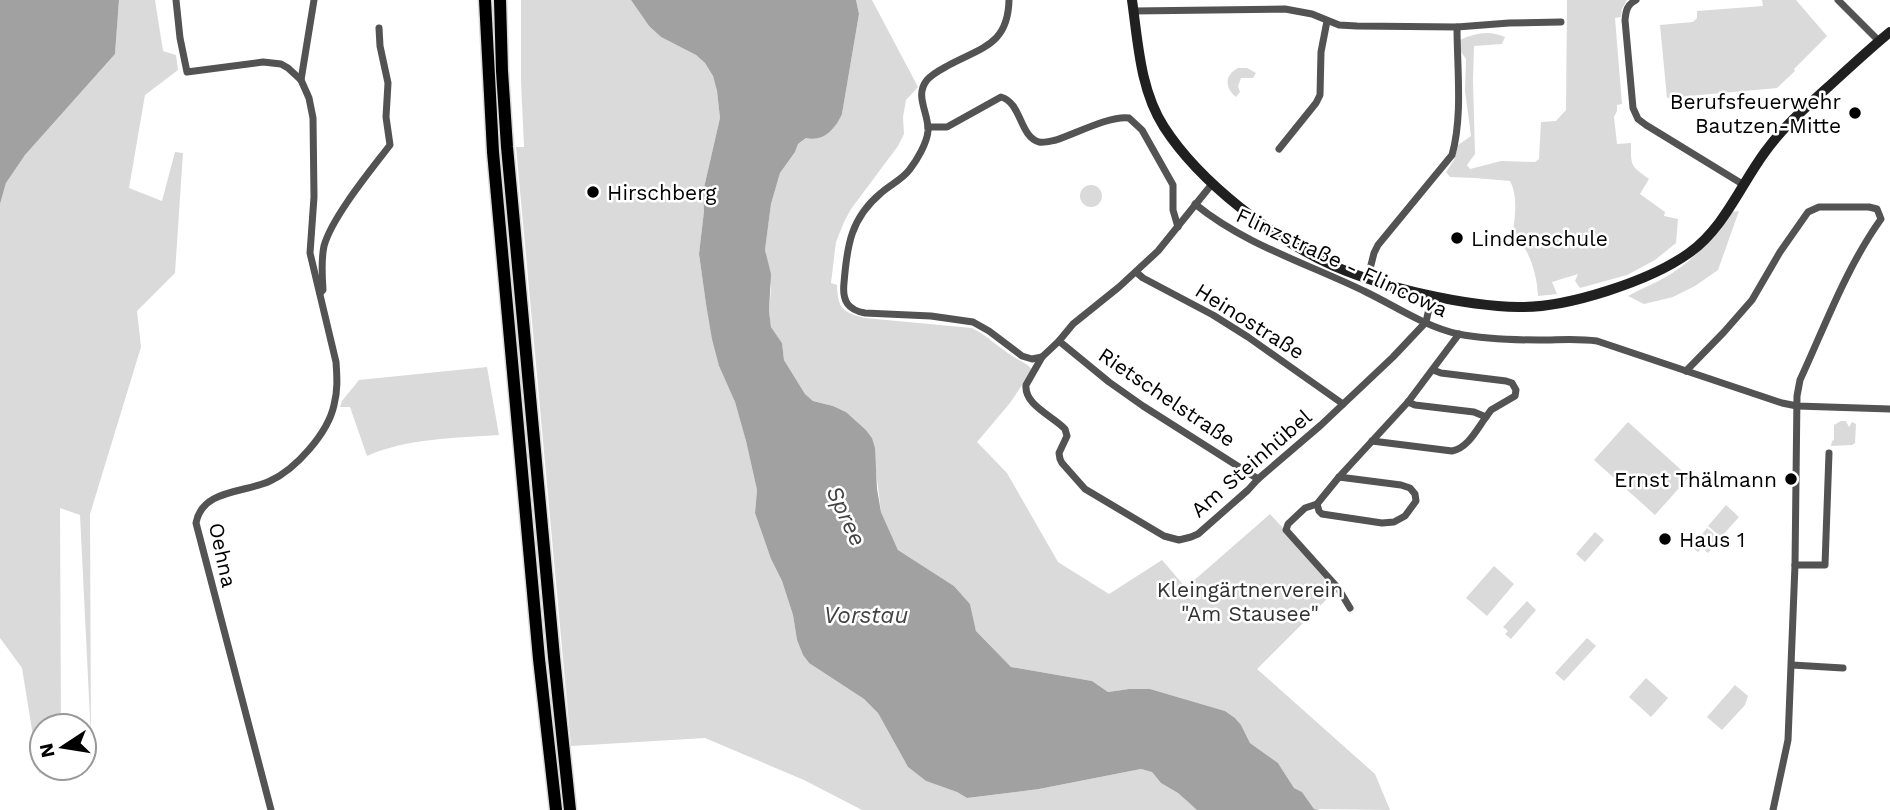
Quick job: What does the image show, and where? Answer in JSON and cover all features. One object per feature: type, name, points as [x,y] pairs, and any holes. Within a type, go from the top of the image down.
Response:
[{"type":"highway","points":[[485,0],[489,100],[556,810]]},
{"type":"highway","points":[[500,0],[507,147],[570,810]]},
{"type":"street","points":[[176,0],[187,72],[262,62],[281,64],[301,80]]},
{"type":"street","name":"Oehna","points":[[271,810],[196,523],[202,506],[207,502],[271,481],[301,460],[323,429],[334,407],[338,380],[310,253],[314,197],[313,118],[309,98],[301,80],[314,0]]},
{"type":"street","points":[[1009,0],[1007,21],[998,37],[939,70],[925,82],[921,94],[928,127],[927,138],[909,171],[874,198],[853,229],[848,243],[843,287],[848,305],[855,311],[973,322],[1027,358],[1042,357],[1073,324],[1098,306],[1158,251],[1212,184]]},
{"type":"street","points":[[1636,0],[1629,4],[1625,20],[1633,108],[1639,119],[1744,185]]},
{"type":"street","points":[[1838,0],[1879,41]]},
{"type":"street","points":[[1561,22],[1457,27],[1357,26],[1339,25],[1305,12],[1285,9],[1133,6],[1146,84],[1161,122],[1212,184],[1242,209],[1293,243],[1335,266],[1432,296],[1520,307],[1561,303],[1629,282],[1658,271],[1690,253],[1710,233],[1780,134],[1801,111],[1890,32]]},
{"type":"street","points":[[1279,149],[1320,95],[1321,52],[1327,21]]},
{"type":"street","points":[[1368,277],[1378,245],[1452,155],[1457,139],[1458,120],[1457,27]]},
{"type":"street","name":"Oehna","points":[[319,293],[323,290],[324,246],[332,226],[390,145],[387,117],[388,74],[380,46],[379,28]]},
{"type":"street","points":[[928,127],[947,127],[1001,97],[1013,105],[1029,134],[1038,142],[1049,142],[1114,118],[1129,118],[1142,130],[1173,185],[1173,210],[1178,226]]},
{"type":"street","name":"Flinzstraße - Flincowa","points":[[1195,204],[1219,223],[1241,235],[1368,293],[1410,317],[1459,334],[1514,340],[1579,338],[1597,341],[1782,403],[1797,406],[1890,409]]},
{"type":"street","points":[[1686,371],[1752,300],[1780,252],[1808,212],[1819,207],[1877,209],[1881,219],[1864,243],[1800,380],[1797,396],[1788,740],[1773,810]]},
{"type":"street","name":"Heinostraße","points":[[1136,272],[1248,337],[1343,404]]},
{"type":"street","points":[[1426,322],[1432,296]]},
{"type":"street","name":"Am Steinhübel","points":[[1042,357],[1025,391],[1031,401],[1065,429],[1066,436],[1059,453],[1062,463],[1085,489],[1164,536],[1185,539],[1198,534],[1321,425],[1426,322]]},
{"type":"street","points":[[1350,608],[1338,588],[1286,530],[1287,524],[1305,508],[1317,504],[1408,402],[1459,334]]},
{"type":"street","name":"Rietschelstraße","points":[[1059,341],[1143,406],[1258,479]]},
{"type":"street","points":[[1372,441],[1459,450],[1467,444],[1491,410],[1515,396],[1516,390],[1512,383],[1506,381],[1433,370]]},
{"type":"street","points":[[1408,402],[1474,412],[1486,417]]},
{"type":"street","points":[[1794,565],[1825,565],[1829,453]]},
{"type":"street","points":[[1317,504],[1322,514],[1394,523],[1405,516],[1416,501],[1410,488],[1401,485],[1339,477]]},
{"type":"street","points":[[1792,665],[1843,668]]},
{"type":"green space","points":[[119,0],[155,0],[163,51],[176,55],[178,70],[145,95],[129,188],[162,201],[175,152],[183,153],[175,273],[137,311],[141,347],[90,514],[91,712],[80,515],[60,508],[61,712],[29,712],[22,668],[0,638],[0,204],[6,183],[25,155],[115,54]]},
{"type":"green space","points":[[521,0],[631,0],[649,26],[661,37],[696,55],[713,76],[720,118],[703,192],[704,211],[699,254],[706,304],[719,366],[735,402],[746,441],[757,490],[755,513],[771,559],[782,581],[793,615],[797,640],[809,663],[864,699],[878,713],[908,767],[926,781],[967,798],[1039,789],[1141,769],[1152,772],[1161,783],[1178,793],[1197,810],[862,810],[804,780],[705,738],[571,746],[516,147],[524,147]]},
{"type":"green space","name":"Kleingärtnerverein \"Am Stausee\"","points":[[856,0],[872,0],[918,87],[906,100],[904,134],[898,146],[851,209],[836,242],[831,283],[837,285],[840,304],[851,314],[865,318],[972,328],[1032,370],[1010,403],[977,442],[1007,473],[1058,562],[1109,594],[1162,560],[1193,596],[1198,591],[1191,583],[1270,514],[1338,588],[1257,669],[1375,774],[1390,810],[1314,809],[1302,792],[1294,788],[1278,763],[1250,743],[1241,725],[1225,711],[1150,689],[1108,692],[1092,681],[1011,667],[976,631],[970,604],[954,586],[898,550],[881,512],[872,438],[846,412],[813,401],[805,394],[784,360],[782,343],[771,327],[769,311],[771,288],[765,250],[771,204],[780,173],[798,144],[806,138],[832,130],[842,114],[859,14]]},
{"type":"green space","points":[[1567,0],[1627,0],[1621,17],[1615,18],[1622,104],[1617,105],[1614,117],[1617,144],[1631,143],[1633,164],[1649,179],[1640,194],[1665,212],[1664,216],[1678,219],[1676,243],[1655,260],[1627,275],[1580,288],[1575,281],[1578,274],[1552,282],[1557,294],[1538,296],[1531,262],[1524,246],[1513,232],[1515,200],[1510,181],[1450,177],[1446,172],[1454,160],[1458,145],[1471,136],[1465,91],[1466,59],[1459,49],[1460,40],[1482,33],[1505,37],[1502,44],[1474,46],[1475,154],[1467,165],[1470,169],[1501,161],[1535,162],[1539,159],[1541,122],[1556,121],[1566,110]]},
{"type":"green space","points":[[1762,0],[1796,0],[1827,36],[1777,88],[1667,98],[1660,25],[1693,22],[1697,18],[1697,11],[1763,6]]},
{"type":"green space","points":[[1238,68],[1247,68],[1256,73],[1253,78],[1241,78],[1238,86],[1240,92],[1236,97],[1228,86],[1228,78]]},
{"type":"green space","points":[[1091,185],[1101,192],[1102,196],[1095,206],[1091,207],[1081,200],[1080,196],[1087,186]]},
{"type":"green space","points":[[1739,211],[1718,270],[1673,297],[1644,304],[1628,296],[1684,265],[1709,240],[1731,212]]},
{"type":"green space","points":[[487,367],[499,435],[415,442],[367,456],[350,407],[340,407],[359,380]]},
{"type":"green space","points":[[1846,421],[1849,427],[1852,422],[1856,424],[1855,443],[1831,446],[1834,440],[1834,425]]},
{"type":"green space","points":[[1628,422],[1689,477],[1655,515],[1594,460]]},
{"type":"green space","points":[[1726,505],[1739,517],[1721,537],[1708,526]]},
{"type":"green space","points":[[1707,528],[1720,539],[1708,553],[1702,548],[1698,552],[1692,547]]},
{"type":"green space","points":[[1595,532],[1604,540],[1585,562],[1576,554]]},
{"type":"green space","points":[[1494,566],[1514,584],[1487,616],[1466,598]]},
{"type":"green space","points":[[1527,601],[1536,610],[1511,639],[1505,634],[1508,631],[1503,627]]},
{"type":"green space","points":[[1587,638],[1596,646],[1564,681],[1555,673]]},
{"type":"green space","points":[[1646,678],[1668,698],[1651,717],[1629,697]]},
{"type":"green space","points":[[1735,685],[1748,696],[1745,705],[1722,730],[1707,717]]},
{"type":"water","points":[[0,0],[119,0],[115,54],[25,155],[6,183],[0,204]]},
{"type":"water","name":"Vorstau","points":[[631,0],[856,0],[859,14],[842,114],[828,133],[818,138],[806,138],[798,144],[780,173],[771,204],[765,250],[771,274],[769,311],[771,327],[782,343],[784,360],[805,394],[813,401],[846,412],[872,438],[881,512],[898,550],[954,586],[970,604],[976,631],[1011,667],[1092,681],[1108,692],[1150,689],[1225,711],[1241,725],[1250,743],[1278,763],[1294,788],[1302,792],[1314,809],[1320,810],[1197,810],[1178,793],[1161,783],[1152,772],[1141,769],[1039,789],[967,798],[926,781],[908,767],[878,713],[864,699],[809,663],[797,640],[793,615],[782,581],[771,559],[755,513],[757,490],[746,441],[735,402],[719,366],[706,304],[699,254],[704,211],[703,192],[720,118],[713,76],[696,55],[661,37],[649,26]]},
{"type":"place","name":"Berufsfeuerwehr Bautzen-Mitte","points":[[1855,113]]},
{"type":"place","name":"Hirschberg","points":[[593,192]]},
{"type":"place","name":"Lindenschule","points":[[1457,238]]},
{"type":"place","name":"Ernst Thälmann","points":[[1791,479]]},
{"type":"place","name":"Haus 1","points":[[1665,539]]},
{"type":"water label","name":"Spree","points":[[846,516]]}]
